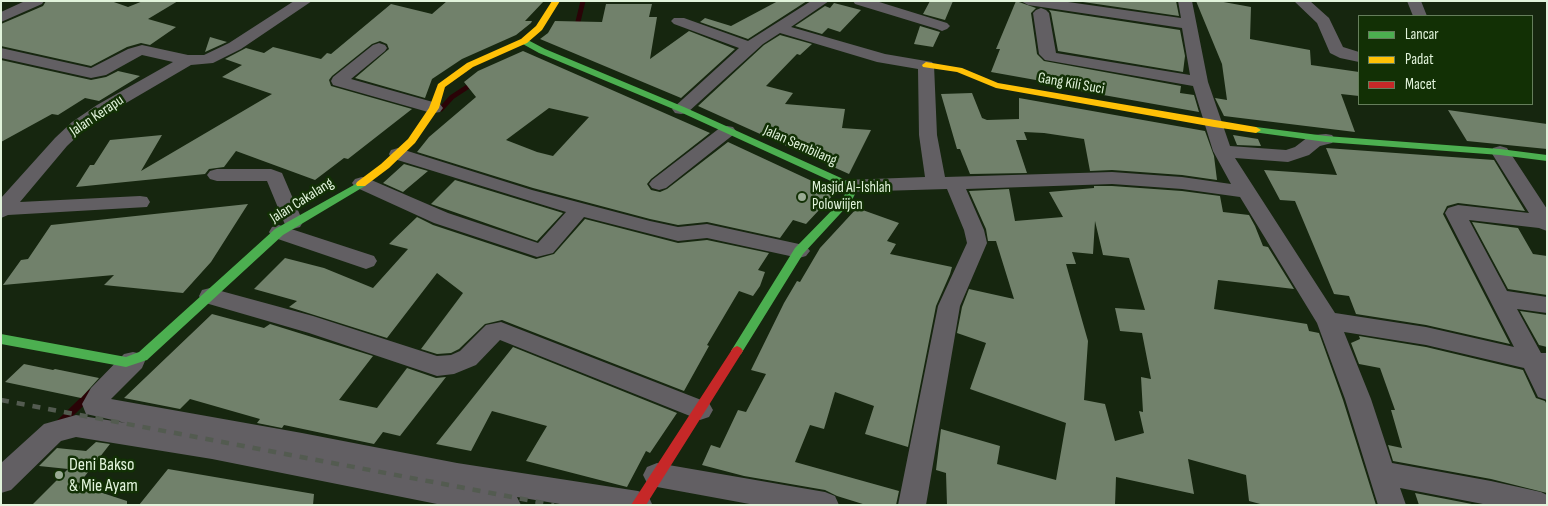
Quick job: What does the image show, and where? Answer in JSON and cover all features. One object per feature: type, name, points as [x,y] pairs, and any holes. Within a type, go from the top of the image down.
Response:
[{"type":"street","points":[[1,18],[37,1]]},
{"type":"street","points":[[1,53],[91,73],[100,71],[123,58],[180,65],[210,59],[235,46],[305,1]]},
{"type":"street","name":"Jalan Cakalang","points":[[133,361],[214,297],[286,231],[368,185],[403,155],[434,108],[441,86],[457,73],[524,41],[538,28],[556,1]]},
{"type":"street","points":[[680,109],[750,47],[822,1]]},
{"type":"street","points":[[860,1],[942,26]]},
{"type":"street","points":[[1028,1],[1188,24]]},
{"type":"street","points":[[1185,1],[1200,82],[1222,151],[1328,321],[1358,399],[1392,505]]},
{"type":"street","points":[[1301,1],[1324,21],[1336,50],[1346,55],[1358,57]]},
{"type":"street","points":[[1414,1],[1420,15]]},
{"type":"street","points":[[1041,13],[1047,54],[1051,57],[1200,82]]},
{"type":"street","points":[[679,21],[750,47]]},
{"type":"street","points":[[778,28],[883,59],[926,65],[928,136],[945,183],[976,237],[976,243],[949,306],[912,505]]},
{"type":"street","name":"Jalan Sembilang","points":[[524,41],[545,53],[680,109],[837,180],[846,186],[850,194],[846,202],[799,251],[700,410],[638,504]]},
{"type":"street","points":[[379,48],[339,80],[434,108]]},
{"type":"street","name":"Jalan Kerapu","points":[[2,210],[61,142],[78,126],[103,109],[180,65]]},
{"type":"street","name":"Gang Kili Suci","points":[[926,65],[959,70],[996,85],[1214,124],[1326,139],[1500,152],[1547,158]]},
{"type":"street","points":[[659,184],[727,131]]},
{"type":"street","points":[[1222,151],[1288,156],[1302,151],[1314,141],[1326,139]]},
{"type":"street","points":[[1500,152],[1546,223]]},
{"type":"street","points":[[403,155],[525,194],[650,228],[678,234],[707,231],[799,251]]},
{"type":"street","points":[[217,174],[271,174],[275,177],[286,231],[366,261]]},
{"type":"street","points":[[846,186],[1112,178],[1182,183],[1246,192]]},
{"type":"street","points":[[368,185],[441,218],[536,250],[546,248],[579,209]]},
{"type":"street","points":[[2,210],[140,202]]},
{"type":"street","points":[[1546,223],[1455,212],[1455,216],[1500,298],[1540,362],[1547,390]]},
{"type":"street","points":[[214,297],[437,366],[454,364],[468,358],[494,331],[501,331],[700,410]]},
{"type":"street","points":[[1500,298],[1547,305]]},
{"type":"street","points":[[1328,321],[1435,338],[1540,362]]},
{"type":"street","points":[[1,339],[120,361],[133,361]]},
{"type":"street","points":[[133,361],[100,395],[95,407],[302,444],[457,475],[638,504]]},
{"type":"street","points":[[1,481],[54,432],[76,426],[222,450],[507,505]]},
{"type":"street","points":[[1382,473],[1491,493],[1541,505]]},
{"type":"street","points":[[657,475],[825,505]]},
{"type":"building","points":[[46,1],[111,1],[128,7],[143,1],[178,1],[148,19],[176,27],[150,45],[141,43],[127,47],[91,66],[1,46],[1,24],[43,6]]},
{"type":"building","points":[[447,1],[544,1],[525,21],[532,21],[531,23],[516,35],[462,59],[432,79],[425,98],[355,78],[389,49],[387,44],[380,41],[372,44],[332,76],[329,80],[331,86],[412,109],[348,159],[344,158],[315,180],[236,151],[224,167],[209,169],[205,174],[76,187],[90,165],[94,165],[110,140],[162,135],[141,171],[272,94],[222,77],[242,65],[225,59],[246,48],[264,53],[273,47],[321,59],[327,53],[331,54],[391,4],[432,14]]},
{"type":"building","points":[[778,1],[807,1],[748,39],[700,22],[705,18],[731,26]]},
{"type":"building","points":[[930,1],[953,1],[945,20],[923,14]]},
{"type":"building","points":[[1016,1],[1036,8],[1031,13],[1037,54],[1044,61],[1181,86],[1180,93],[1194,95],[1199,112],[1047,85],[1047,82],[991,72],[1000,49],[996,49]]},
{"type":"building","points":[[1076,1],[1176,1],[1179,16]]},
{"type":"building","points":[[1196,1],[1218,1],[1251,7],[1250,39],[1310,50],[1311,65],[1358,72],[1358,96],[1341,94],[1355,132],[1224,116],[1215,98],[1227,100],[1222,64]]},
{"type":"building","points":[[834,3],[861,10],[840,32],[828,28],[822,34],[795,26],[825,6],[830,8]]},
{"type":"building","points":[[606,4],[652,4],[649,17],[657,17],[650,59],[689,31],[735,49],[681,98],[540,39],[548,33],[555,21],[602,22]]},
{"type":"building","points":[[1049,10],[1180,30],[1185,56],[1183,72],[1058,51]]},
{"type":"building","points":[[920,26],[940,32],[933,47],[914,44]]},
{"type":"building","points":[[780,35],[812,44],[800,55],[797,54],[766,86],[793,93],[785,104],[845,109],[842,128],[871,130],[849,174],[698,106],[764,45]]},
{"type":"building","points":[[210,37],[227,42],[205,52]]},
{"type":"building","points":[[523,51],[710,133],[651,179],[647,184],[651,190],[660,192],[667,189],[728,142],[827,188],[834,194],[806,224],[793,220],[780,238],[707,222],[678,225],[650,219],[533,188],[417,152],[429,137],[476,97],[464,82],[478,71]],"holes":[[[549,108],[589,117],[553,156],[506,140]]]},
{"type":"building","points":[[1,60],[91,80],[106,77],[118,71],[140,76],[99,101],[85,98],[58,115],[52,114],[1,142]]},
{"type":"building","points":[[972,93],[982,118],[987,120],[1019,119],[1019,98],[1205,131],[1214,156],[1217,180],[1182,175],[1112,170],[1090,171],[1084,139],[1024,132],[1027,140],[1016,140],[1027,173],[970,174],[960,149],[957,149],[941,94]]},
{"type":"building","points":[[1448,110],[1547,124],[1547,149],[1467,141]]},
{"type":"building","points":[[1233,135],[1258,139],[1261,146],[1237,145]]},
{"type":"building","points":[[1326,148],[1494,160],[1525,211],[1458,203],[1447,206],[1443,214],[1510,344],[1426,325],[1356,314],[1349,296],[1334,294],[1295,201],[1280,200],[1264,170],[1337,175]]},
{"type":"building","points":[[404,164],[428,171],[403,192],[383,183]]},
{"type":"building","points":[[455,180],[563,213],[537,241],[431,204]]},
{"type":"building","points":[[1094,186],[1112,186],[1220,196],[1223,212],[1249,215],[1263,246],[1268,247],[1294,289],[1218,280],[1214,309],[1307,324],[1309,331],[1319,333],[1343,400],[1376,505],[1264,505],[1249,501],[1246,475],[1188,459],[1194,494],[1116,477],[1115,505],[947,505],[946,473],[936,470],[941,429],[1000,446],[997,464],[1056,480],[1066,423],[970,389],[986,343],[957,333],[962,307],[969,289],[1014,299],[996,241],[988,241],[986,229],[969,191],[1009,189],[1015,221],[1063,217],[1049,192],[1094,188]],"holes":[[[1095,221],[1103,255],[1129,258],[1145,310],[1115,308],[1120,331],[1142,333],[1151,379],[1141,377],[1143,412],[1139,411],[1144,433],[1115,441],[1105,404],[1084,400],[1088,341],[1066,264],[1076,264],[1072,252],[1093,254]]]},
{"type":"building","points":[[248,204],[211,262],[183,293],[104,285],[114,275],[3,285],[21,260],[28,259],[51,225]]},
{"type":"building","points":[[857,208],[899,223],[887,241],[896,244],[890,254],[952,267],[936,306],[908,447],[865,434],[874,406],[835,392],[824,429],[810,425],[795,462],[899,491],[896,505],[866,505],[837,496],[825,490],[744,476],[702,465],[711,445],[720,448],[738,410],[746,412],[766,374],[751,370],[797,281],[800,282],[820,248]]},
{"type":"building","points":[[417,217],[433,225],[536,259],[554,254],[585,219],[678,243],[707,240],[769,253],[758,270],[765,272],[760,286],[753,296],[739,291],[707,345],[709,346],[684,391],[502,320],[485,324],[459,349],[451,353],[437,354],[421,349],[463,293],[437,273],[387,338],[289,307],[297,301],[254,289],[285,258],[324,268],[373,288],[408,249],[389,244]]},
{"type":"building","points":[[1472,222],[1518,228],[1533,254],[1547,256],[1547,295],[1508,289]]},
{"type":"building","points":[[1520,311],[1547,315],[1547,347],[1539,345]]},
{"type":"building","points":[[212,314],[264,328],[270,324],[373,356],[339,400],[377,408],[407,368],[436,378],[446,377],[400,436],[383,432],[374,444],[284,425],[282,428],[257,423],[260,419],[190,399],[180,409],[124,398]]},
{"type":"building","points":[[1359,336],[1426,347],[1523,370],[1536,398],[1545,401],[1547,405],[1547,493],[1491,479],[1393,461],[1388,445],[1402,448],[1391,410],[1395,410],[1380,368],[1359,364],[1351,343],[1360,339]]},
{"type":"building","points":[[513,347],[677,413],[650,453],[646,451],[627,487],[526,461],[547,426],[492,411],[471,451],[436,444]]},
{"type":"building","points":[[24,364],[99,378],[81,398],[5,382]]},
{"type":"building","points":[[96,442],[110,444],[78,485],[127,501],[127,505],[32,505],[68,469],[39,466],[57,448],[86,451]]},
{"type":"building","points":[[168,469],[314,494],[313,505],[139,505]]},
{"type":"building","points":[[1415,493],[1477,505],[1419,505]]},
{"type":"waterway","points":[[576,30],[583,1]]},
{"type":"waterway","points":[[441,109],[452,97],[475,82]]},
{"type":"waterway","points":[[58,425],[90,394]]},
{"type":"railway","points":[[1,400],[554,505]]},
{"type":"traffic: fast","points":[[524,41],[542,51],[681,109],[837,180],[846,186],[850,194],[846,202],[799,251],[737,351]]},
{"type":"traffic: fast","points":[[1256,130],[1326,139],[1500,152],[1547,158]]},
{"type":"traffic: fast","points":[[1,339],[126,362],[143,356],[279,232],[361,184]]},
{"type":"traffic: slow","points":[[361,184],[385,166],[412,141],[434,108],[441,86],[470,65],[524,41],[539,28],[556,1]]},
{"type":"traffic: slow","points":[[926,65],[959,70],[996,85],[1256,130]]},
{"type":"traffic: jam","points":[[638,505],[737,351]]},
{"type":"place","name":"Masjid Al-Ishlah Polowiijen","points":[[802,197]]},
{"type":"place","name":"Deni Bakso & Mie Ayam","points":[[59,475]]}]
